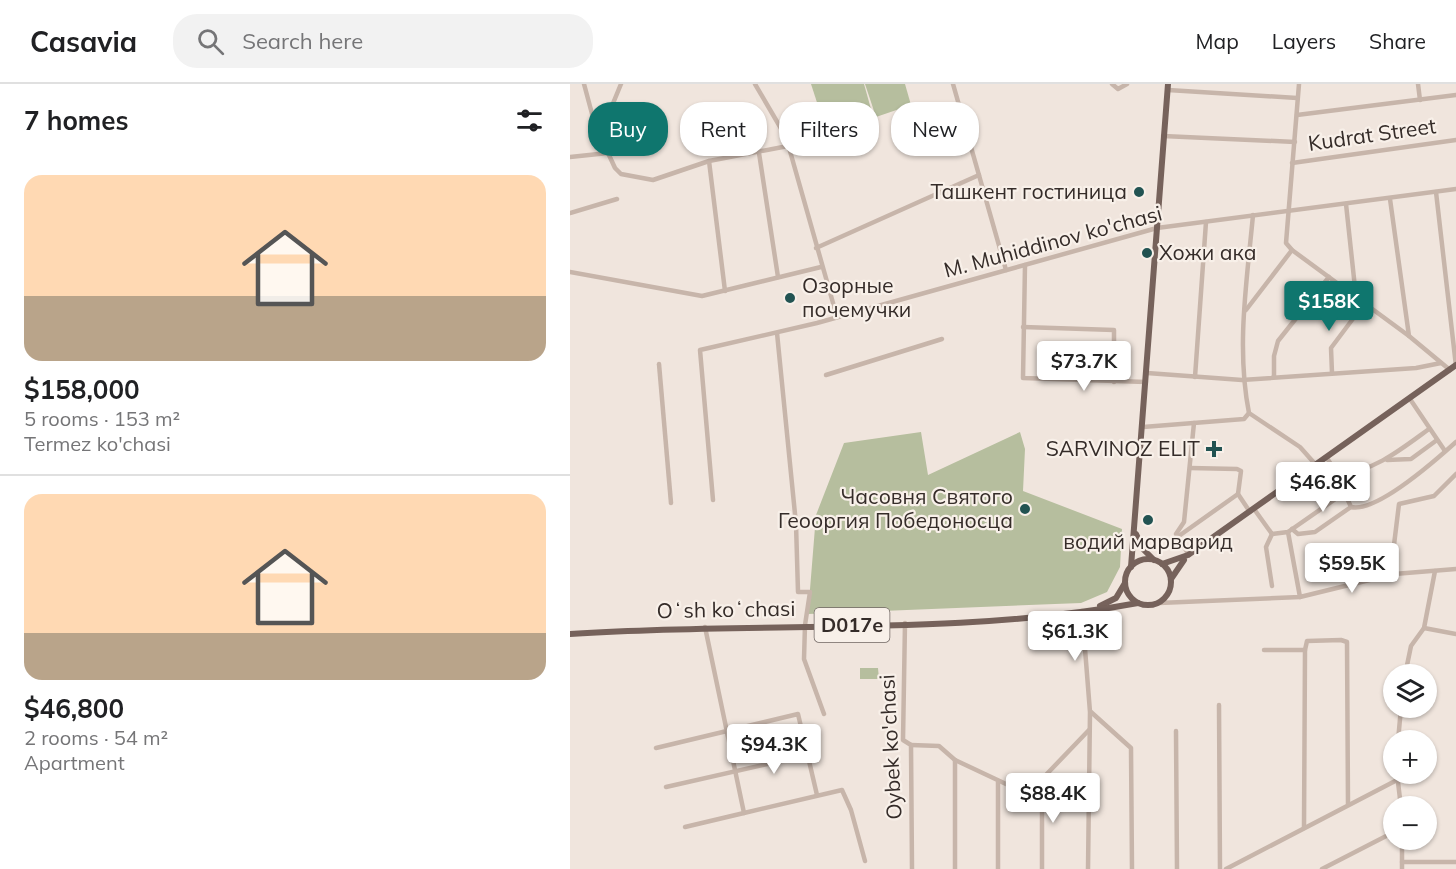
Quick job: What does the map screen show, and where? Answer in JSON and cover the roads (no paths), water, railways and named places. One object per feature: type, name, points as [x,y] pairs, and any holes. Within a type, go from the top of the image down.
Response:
[{"type":"main road","points":[[1131,567],[1168,87]]},
{"type":"main road","points":[[1162,564],[1189,555],[1456,365]]},
{"type":"main road","points":[[1135,530],[1143,549],[1154,560],[1162,564],[1171,579]]},
{"type":"main road","points":[[1159,603],[1169,593],[1171,579],[1189,555]]},
{"type":"main road","points":[[1131,567],[1142,560],[1154,560]]},
{"type":"main road","name":"D017e","points":[[1091,609],[1116,598],[1131,567]]},
{"type":"main road","points":[[1125,583],[1129,595],[1138,603]]},
{"type":"main road","name":"D017e","points":[[1091,609],[1138,603],[1145,605],[1159,603]]},
{"type":"main road","name":"Oʻsh koʻchasi","points":[[570,634],[705,627],[1015,619],[1091,609]]},
{"type":"street","points":[[584,84],[590,102]]},
{"type":"street","points":[[614,102],[621,84]]},
{"type":"street","points":[[755,84],[779,126]]},
{"type":"street","points":[[953,84],[1006,270]]},
{"type":"street","points":[[1112,84],[1118,89],[1127,84]]},
{"type":"street","points":[[1299,84],[1286,243],[1292,250],[1409,336],[1449,370]]},
{"type":"street","points":[[1418,84],[1420,100]]},
{"type":"street","points":[[1168,87],[1298,98]]},
{"type":"street","points":[[1297,115],[1456,95]]},
{"type":"street","points":[[1163,136],[1294,142]]},
{"type":"street","name":"Kudrat Street","points":[[1292,162],[1456,140]]},
{"type":"street","points":[[570,157],[588,155]]},
{"type":"street","points":[[610,156],[621,174],[653,180],[709,161],[740,156]]},
{"type":"street","points":[[759,156],[778,277]]},
{"type":"street","points":[[790,156],[837,317]]},
{"type":"street","points":[[709,161],[725,291]]},
{"type":"street","points":[[816,248],[979,176]]},
{"type":"street","name":"M. Muhiddinov ko'chasi","points":[[713,500],[700,350],[837,317],[1157,228],[1456,189]]},
{"type":"street","points":[[1436,192],[1456,365]]},
{"type":"street","points":[[570,213],[617,199]]},
{"type":"street","points":[[1390,199],[1409,336]]},
{"type":"street","points":[[1346,204],[1356,297]]},
{"type":"street","points":[[1253,215],[1244,311],[1242,380],[1249,413],[1300,447],[1316,465]]},
{"type":"street","points":[[1196,377],[1206,222]]},
{"type":"street","points":[[1244,311],[1292,250]]},
{"type":"street","points":[[1025,265],[1022,374],[1025,379],[1146,382]]},
{"type":"street","points":[[570,272],[702,296],[821,267]]},
{"type":"street","points":[[1274,376],[1274,356],[1278,341],[1329,277]]},
{"type":"street","points":[[1332,373],[1331,348],[1364,304]]},
{"type":"street","points":[[1023,327],[1114,330],[1114,382]]},
{"type":"street","points":[[777,333],[795,513],[798,592],[810,591],[805,626],[804,659],[824,714]]},
{"type":"street","points":[[826,375],[942,339]]},
{"type":"street","points":[[1147,373],[1242,380],[1416,368],[1441,363]]},
{"type":"street","points":[[659,364],[671,503]]},
{"type":"street","points":[[1410,399],[1445,451]]},
{"type":"street","points":[[1143,427],[1244,418],[1249,413]]},
{"type":"street","points":[[1176,538],[1184,522],[1194,423]]},
{"type":"street","points":[[1339,475],[1358,472],[1387,460],[1429,429]]},
{"type":"street","points":[[1387,460],[1411,459],[1437,440]]},
{"type":"street","points":[[1290,531],[1298,534],[1315,532],[1351,507],[1359,509],[1382,498],[1456,442]]},
{"type":"street","points":[[1327,458],[1339,475],[1340,488],[1351,507]]},
{"type":"street","points":[[1190,468],[1241,471],[1238,494],[1272,534]]},
{"type":"street","points":[[1394,574],[1393,553],[1399,504],[1434,496],[1456,474]]},
{"type":"street","points":[[1272,534],[1290,531],[1344,493]]},
{"type":"street","points":[[1176,538],[1238,494]]},
{"type":"street","points":[[1290,531],[1300,597]]},
{"type":"street","points":[[1272,534],[1266,547],[1272,586]]},
{"type":"street","points":[[1176,538],[1189,555]]},
{"type":"street","points":[[1159,603],[1300,597],[1394,574],[1456,569]]},
{"type":"street","points":[[1407,664],[1411,646],[1425,628],[1435,572]]},
{"type":"street","points":[[1082,610],[1090,712],[1088,869]]},
{"type":"street","name":"Oybek ko'chasi","points":[[905,623],[903,740],[911,745],[912,869]]},
{"type":"street","points":[[705,627],[744,813]]},
{"type":"street","points":[[1425,628],[1456,634]]},
{"type":"street","points":[[1304,828],[1305,650],[1307,641],[1341,640],[1347,642],[1348,804]]},
{"type":"street","points":[[1264,650],[1305,650]]},
{"type":"street","points":[[1219,705],[1220,869]]},
{"type":"street","points":[[1090,712],[1131,748],[1132,869]]},
{"type":"street","points":[[656,748],[798,714],[817,795]]},
{"type":"street","points":[[911,745],[939,746],[955,760],[981,771],[998,782],[1042,779],[1089,730]]},
{"type":"street","points":[[1176,730],[1178,869]]},
{"type":"street","points":[[666,787],[807,755]]},
{"type":"street","points":[[955,760],[955,869]]},
{"type":"street","points":[[1042,779],[1042,869]]},
{"type":"street","points":[[998,782],[998,869]]},
{"type":"street","points":[[1226,869],[1385,784]]},
{"type":"street","points":[[685,827],[837,790],[843,791],[851,810],[865,861]]},
{"type":"street","points":[[1322,869],[1383,838]]},
{"type":"street","points":[[1402,850],[1402,869]]},
{"type":"street","points":[[1402,862],[1456,862]]},
{"type":"place","name":"Ташкент гостиница","points":[[1139,192]]},
{"type":"place","name":"Хожи ака","points":[[1147,253]]},
{"type":"place","name":"Озорные почемучки","points":[[790,298]]},
{"type":"place","name":"SARVINOZ ELIT","points":[[1214,449]]},
{"type":"place","name":"Часовня Святого Геооргия Победоносца","points":[[1025,509]]},
{"type":"place","name":"водий марварид","points":[[1148,520]]}]
